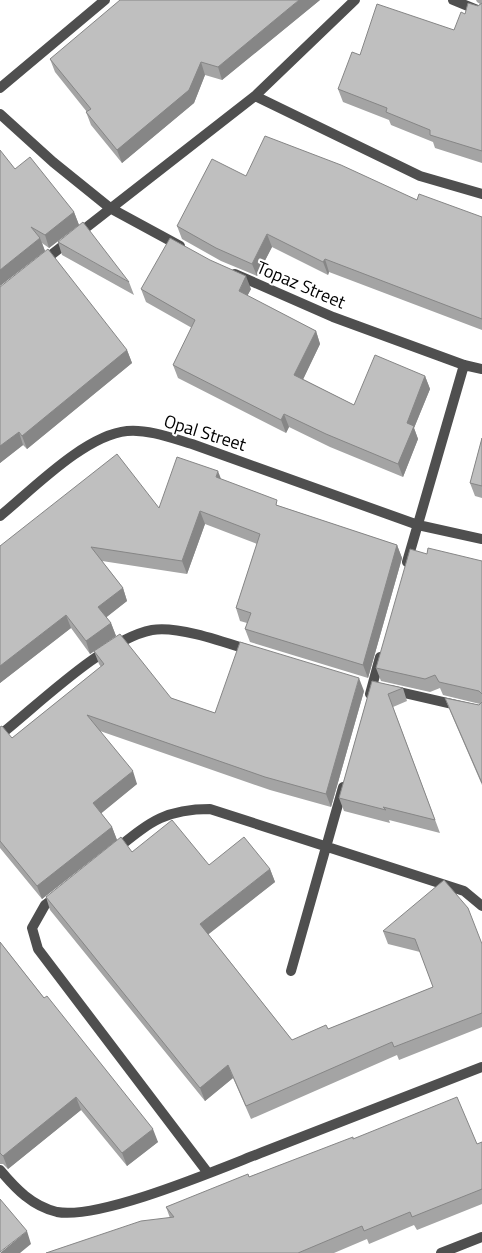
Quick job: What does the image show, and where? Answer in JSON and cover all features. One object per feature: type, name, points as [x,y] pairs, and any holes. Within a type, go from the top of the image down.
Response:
[{"type":"street","points":[[0,88],[105,0]]},
{"type":"street","points":[[37,266],[256,96],[355,0]]},
{"type":"street","points":[[453,0],[482,12]]},
{"type":"street","points":[[256,96],[420,176],[482,194]]},
{"type":"street","points":[[0,114],[53,162],[110,208],[193,253]]},
{"type":"street","name":"Topaz Street","points":[[227,271],[333,317],[464,365],[482,369]]},
{"type":"street","points":[[404,572],[464,365]]},
{"type":"street","name":"Opal Street","points":[[0,516],[85,446],[105,437],[128,431],[155,434],[192,444],[418,525],[482,539]]},
{"type":"street","points":[[0,735],[102,653],[125,638],[154,630],[194,633],[260,653]]},
{"type":"street","points":[[367,705],[368,684],[383,648]]},
{"type":"street","points":[[368,684],[482,711]]},
{"type":"street","points":[[291,971],[345,780]]},
{"type":"street","points":[[106,857],[159,817],[185,809],[210,809],[464,890],[482,906]]},
{"type":"street","points":[[68,887],[45,905],[37,916],[32,928],[38,949],[208,1173]]},
{"type":"street","points":[[0,1170],[33,1204],[58,1212],[85,1211],[120,1204],[208,1173],[482,1068]]},
{"type":"street","points":[[441,1253],[482,1237]]},
{"type":"building","points":[[120,0],[299,0],[218,67],[201,62],[189,90],[117,150],[86,112],[91,109],[50,59]]},
{"type":"building","points":[[468,3],[478,6],[482,3],[482,151],[430,135],[430,130],[386,112],[387,108],[338,89],[352,52],[360,55],[377,4],[454,30],[461,12],[465,14]]},
{"type":"building","points":[[265,136],[341,165],[417,200],[419,194],[482,217],[482,319],[325,259],[323,262],[267,234],[252,264],[216,248],[177,226],[212,159],[246,176]]},
{"type":"building","points":[[0,150],[15,169],[30,157],[74,212],[45,235],[31,227],[40,238],[0,270]]},
{"type":"building","points":[[83,222],[129,282],[58,242]]},
{"type":"building","points":[[170,238],[210,260],[246,276],[239,291],[316,331],[294,375],[354,405],[375,355],[425,376],[407,423],[414,426],[398,464],[284,414],[281,420],[173,365],[195,320],[141,289]]},
{"type":"building","points":[[48,249],[127,350],[22,436],[19,432],[0,446],[0,287]]},
{"type":"building","points":[[482,438],[482,486],[470,483]]},
{"type":"building","points":[[117,454],[159,508],[177,457],[218,471],[216,477],[277,500],[276,505],[397,545],[363,665],[245,629],[251,613],[236,608],[260,534],[200,511],[182,561],[91,547],[123,588],[98,607],[111,623],[86,641],[66,615],[0,666],[0,546]]},
{"type":"building","points":[[428,548],[482,561],[482,694],[479,691],[439,682],[435,675],[425,679],[376,668],[410,549],[427,554]]},
{"type":"building","points":[[120,634],[171,698],[215,713],[240,642],[359,678],[326,794],[265,777],[87,715],[133,771],[93,803],[112,827],[37,886],[0,841],[0,727],[2,726],[12,738],[104,664],[94,651]]},
{"type":"building","points":[[372,681],[403,688],[388,694],[435,820],[339,798]]},
{"type":"building","points":[[445,698],[479,705],[482,702],[482,783]]},
{"type":"building","points":[[172,820],[209,865],[244,837],[270,869],[200,924],[292,1040],[326,1025],[328,1029],[433,987],[415,939],[383,931],[444,880],[468,908],[482,944],[482,1013],[394,1047],[392,1042],[246,1106],[228,1065],[200,1088],[46,897],[121,837],[132,852]]},
{"type":"building","points":[[0,942],[44,998],[47,996],[153,1129],[122,1153],[76,1097],[3,1156],[0,1153]]},
{"type":"building","points":[[457,1097],[477,1144],[482,1142],[482,1189],[412,1217],[410,1212],[364,1231],[362,1226],[298,1253],[46,1253],[141,1221],[174,1217],[166,1207],[248,1174],[249,1177],[353,1137],[353,1139]]},
{"type":"building","points":[[0,1199],[27,1231],[0,1252]]}]
